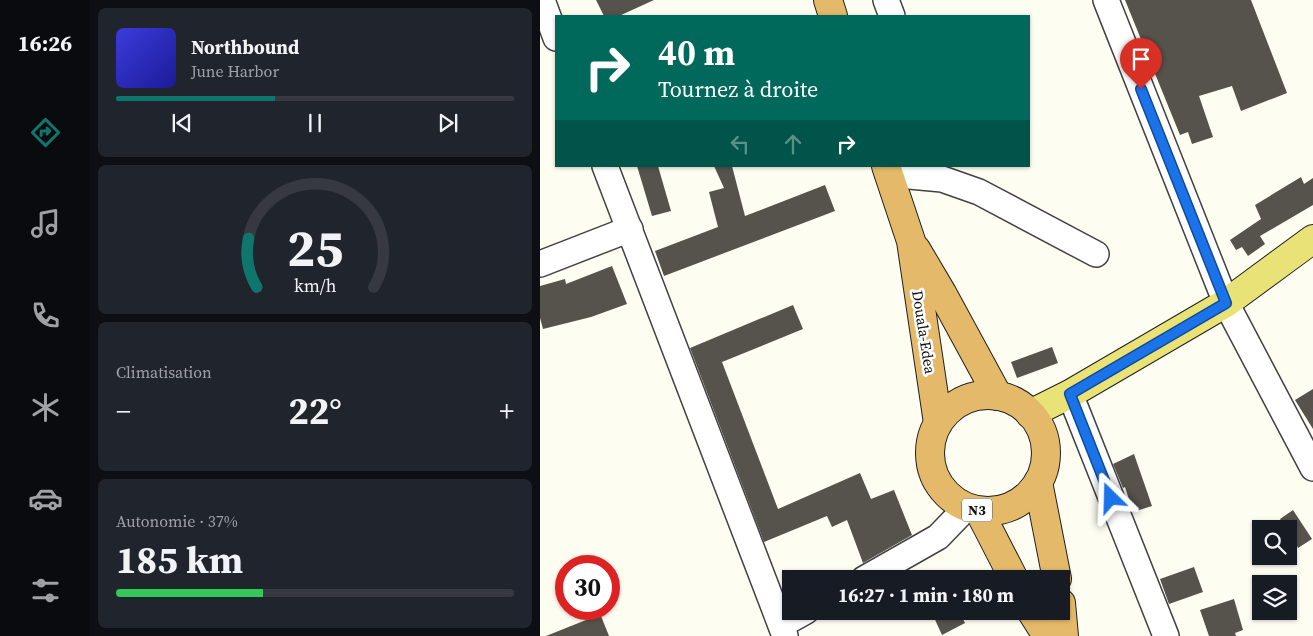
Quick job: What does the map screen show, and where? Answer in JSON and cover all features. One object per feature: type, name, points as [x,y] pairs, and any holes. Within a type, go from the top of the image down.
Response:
[{"type":"highway","points":[[828,0],[834,15]]},
{"type":"highway","name":"Douala-Edea","points":[[887,170],[911,241],[938,423]]},
{"type":"highway","name":"Douala-Edea","points":[[911,241],[942,292],[998,396]]},
{"type":"highway","name":"N3","points":[[975,396],[998,396],[1021,406],[1030,414],[1038,424],[1046,447],[1043,471],[1038,482],[1027,496],[1013,506],[996,511],[973,509],[946,493],[932,472],[930,446],[938,423],[954,405],[975,396]]},
{"type":"highway","name":"N3","points":[[1038,482],[1054,570]]},
{"type":"highway","name":"N3","points":[[973,509],[1009,570]]},
{"type":"highway","points":[[1037,620],[1047,636]]},
{"type":"highway","points":[[1062,620],[1064,636]]},
{"type":"main road","points":[[1030,414],[1070,394],[1226,303],[1313,239]]},
{"type":"street","points":[[542,0],[555,35]]},
{"type":"street","points":[[886,0],[892,15]]},
{"type":"street","points":[[1106,0],[1226,303],[1313,468]]},
{"type":"street","points":[[605,167],[783,631],[796,620]]},
{"type":"street","points":[[887,170],[942,179],[979,192],[1096,254]]},
{"type":"street","points":[[540,264],[630,229]]},
{"type":"street","points":[[1070,394],[1166,636]]},
{"type":"street","points":[[880,570],[938,537],[973,509]]},
{"type":"building","points":[[596,0],[654,0],[621,15],[604,15]]},
{"type":"building","points":[[1125,0],[1251,0],[1287,93],[1241,111],[1232,86],[1199,96],[1213,137],[1192,144],[1188,132],[1180,135]]},
{"type":"building","points":[[637,167],[658,167],[671,211],[652,216]]},
{"type":"building","points":[[714,167],[732,167],[745,216],[825,185],[835,211],[664,276],[655,251],[718,227],[709,192],[724,188]]},
{"type":"building","points":[[1301,177],[1304,184],[1313,178],[1313,205],[1260,236],[1265,244],[1248,256],[1242,247],[1236,250],[1230,240],[1261,219],[1255,205]]},
{"type":"building","points":[[612,266],[627,304],[591,317],[543,329],[540,318],[540,286],[565,279],[566,284]]},
{"type":"building","points":[[793,305],[803,329],[722,362],[778,509],[860,473],[871,499],[894,490],[912,535],[863,563],[847,520],[832,527],[827,516],[764,542],[690,348]]},
{"type":"building","points":[[1052,347],[1058,363],[1017,378],[1011,362]]},
{"type":"building","points":[[1313,389],[1313,429],[1295,400]]},
{"type":"building","points":[[1134,454],[1152,506],[1133,512],[1125,487],[1123,488],[1113,464]]},
{"type":"building","points":[[1293,510],[1312,539],[1298,548],[1297,520],[1280,519]]},
{"type":"building","points":[[1194,567],[1203,592],[1169,604],[1160,579]]},
{"type":"building","points":[[1234,599],[1243,630],[1235,633],[1236,636],[1209,636],[1200,610]]},
{"type":"building","points":[[586,620],[603,620],[609,636],[546,636]]},
{"type":"building","points":[[935,620],[964,620],[965,623],[942,635]]},
{"type":"route","points":[[1111,498],[1070,394],[1226,303],[1141,89]]}]
